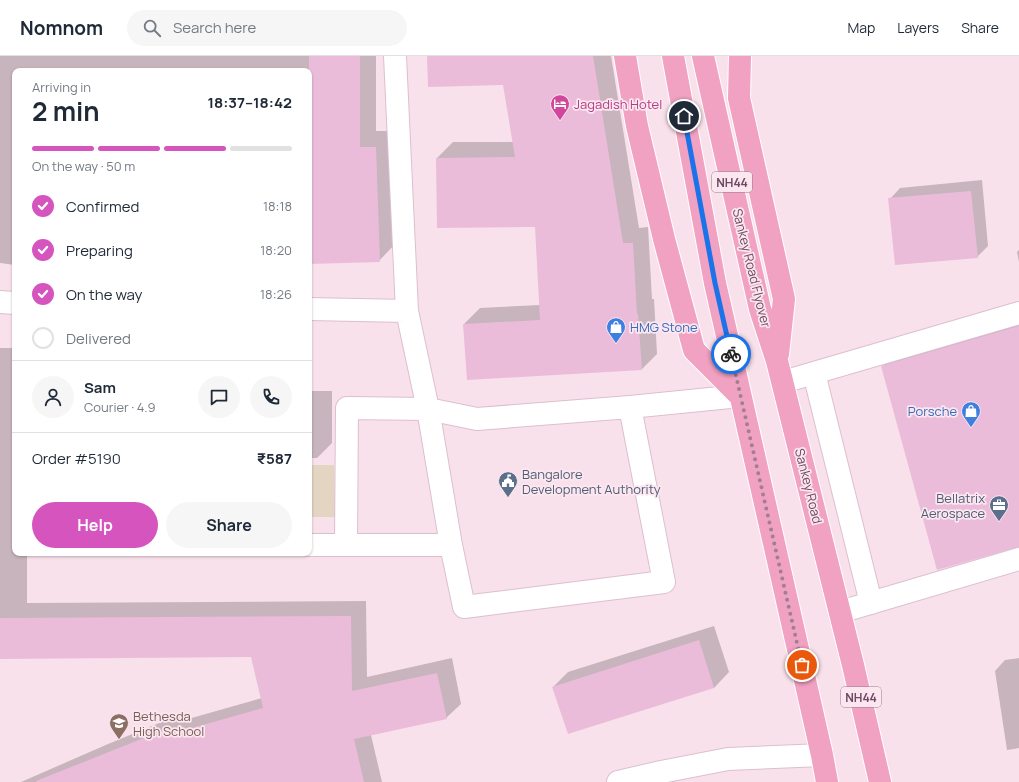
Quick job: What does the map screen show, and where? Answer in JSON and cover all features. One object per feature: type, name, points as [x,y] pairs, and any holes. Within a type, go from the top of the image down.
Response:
[{"type":"main road","points":[[625,56],[637,126],[664,239],[694,350],[740,396]]},
{"type":"main road","name":"NH44","points":[[673,56],[715,283],[827,782]]},
{"type":"main road","name":"Sankey Road Flyover","points":[[703,56],[760,309],[777,361]]},
{"type":"main road","points":[[732,56],[739,98],[784,299],[777,361]]},
{"type":"main road","points":[[739,98],[740,56]]},
{"type":"main road","name":"Sankey Road","points":[[777,361],[840,612]]},
{"type":"main road","name":"NH44","points":[[840,612],[880,782]]},
{"type":"street","points":[[395,56],[407,311],[428,409],[451,545],[464,607],[664,582],[630,407]]},
{"type":"street","points":[[0,302],[12,303]]},
{"type":"street","points":[[312,309],[407,311]]},
{"type":"street","points":[[783,382],[1019,313]]},
{"type":"street","points":[[814,373],[871,603]]},
{"type":"street","points":[[346,545],[347,408],[428,409],[477,419],[630,407],[740,396]]},
{"type":"street","points":[[312,545],[451,545]]},
{"type":"street","points":[[840,612],[1019,559]]},
{"type":"street","points":[[618,782],[728,759],[822,755]]},
{"type":"shaded area","points":[[312,465],[334,465],[335,517],[312,517]]},
{"type":"building","points":[[309,56],[360,56],[360,147],[376,147],[380,262],[312,264],[312,68],[309,68]]},
{"type":"building","points":[[427,56],[593,56],[623,243],[633,243],[642,370],[467,380],[463,324],[540,320],[535,227],[437,228],[436,158],[515,157],[503,85],[428,87]]},
{"type":"building","points":[[971,191],[978,258],[895,265],[888,198]]},
{"type":"building","points":[[1019,326],[1019,547],[937,570],[881,366]]},
{"type":"building","points":[[351,616],[352,691],[437,673],[447,719],[354,739],[364,782],[36,781],[164,730],[167,735],[263,708],[251,657],[0,659],[0,618]]},
{"type":"building","points":[[699,640],[714,688],[568,734],[552,687]]},
{"type":"way so far","points":[[731,354],[802,665]]},
{"type":"place","name":"Jagadish Hotel","points":[[560,121]]},
{"type":"place","name":"HMG Stone","points":[[616,344]]},
{"type":"place","name":"Porsche","points":[[971,428]]},
{"type":"place","name":"Bangalore Development Authority","points":[[508,498]]},
{"type":"place","name":"Bellatrix Aerospace","points":[[999,522]]},
{"type":"place","name":"Bethesda High School","points":[[119,740]]},
{"type":"route","points":[[684,116],[715,283],[731,354]]}]
